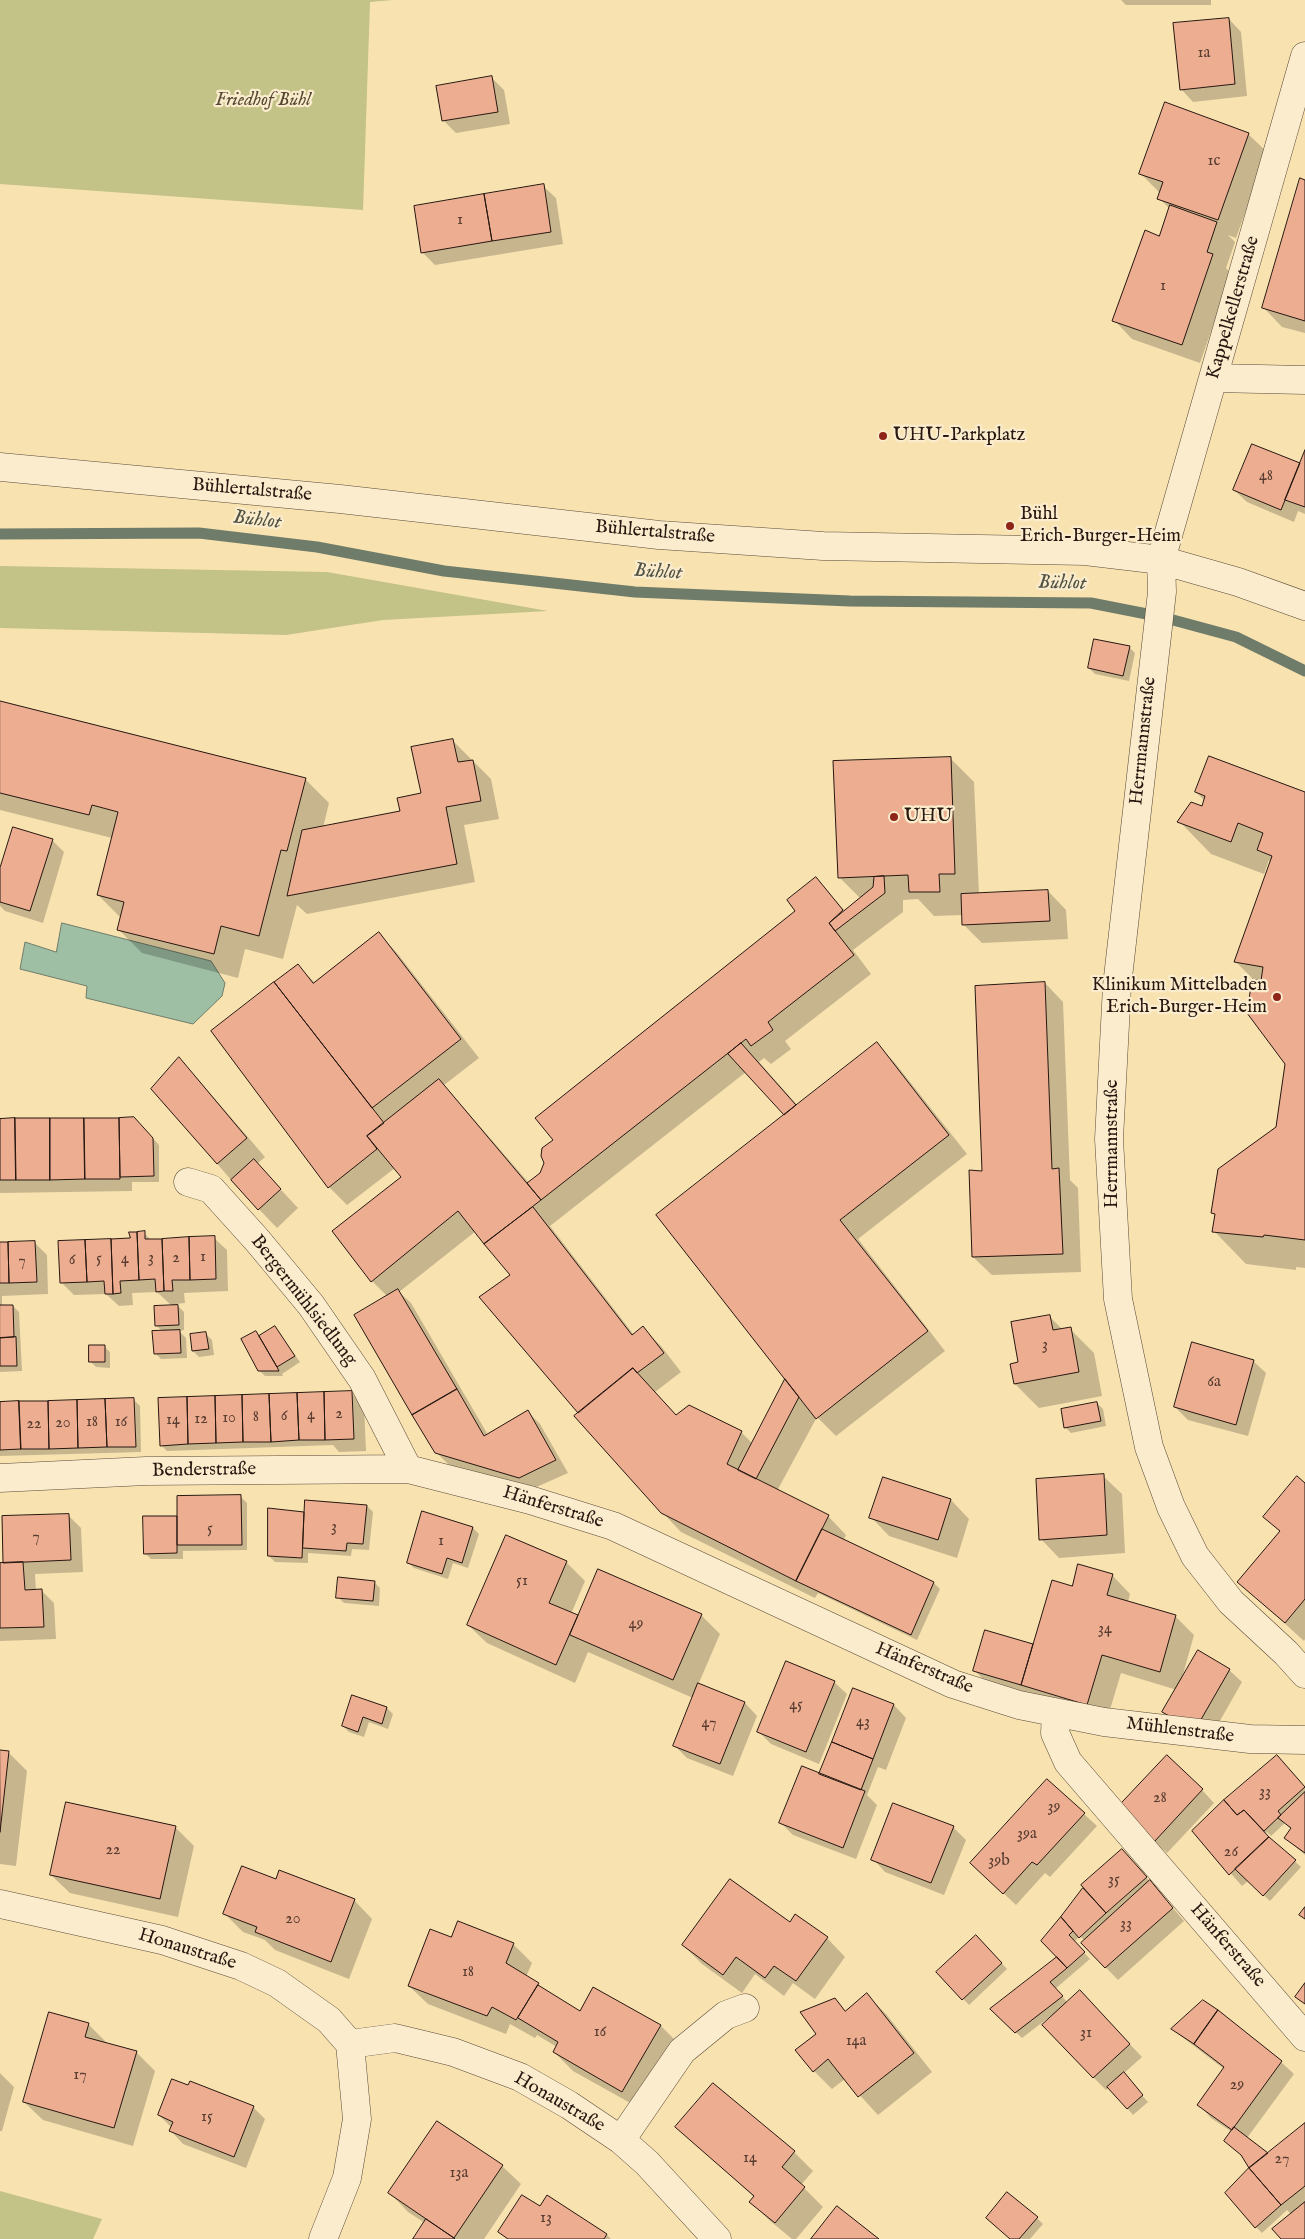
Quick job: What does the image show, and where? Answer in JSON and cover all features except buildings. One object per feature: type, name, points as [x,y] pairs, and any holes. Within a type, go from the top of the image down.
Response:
[{"type":"street","name":"Kappelkellerstraße","points":[[1161,560],[1305,56]]},
{"type":"street","points":[[1214,378],[1305,380]]},
{"type":"street","name":"Bühlertalstraße","points":[[0,467],[340,499],[659,535],[823,546],[1085,551],[1161,560],[1238,582],[1305,606]]},
{"type":"street","name":"Herrmannstraße","points":[[1161,560],[1162,592],[1117,986],[1109,1139],[1118,1299],[1149,1447],[1171,1507],[1195,1556],[1232,1602],[1286,1653],[1305,1674]]},
{"type":"street","name":"Bergermühlsiedlung","points":[[188,1182],[211,1189],[257,1240],[311,1305],[362,1379],[408,1469]]},
{"type":"street","name":"Benderstraße","points":[[0,1478],[146,1471],[408,1469]]},
{"type":"street","name":"Hänferstraße","points":[[408,1469],[530,1500],[613,1526],[953,1684],[1019,1705],[1056,1713],[1055,1733],[1068,1762],[1305,2037]]},
{"type":"street","name":"Mühlenstraße","points":[[1056,1713],[1104,1722],[1250,1739],[1305,1740]]},
{"type":"street","name":"Honaustraße","points":[[0,1904],[162,1940],[241,1966],[277,1983],[306,2003],[329,2020],[350,2044],[395,2038],[453,2052],[520,2077],[569,2105],[621,2140],[647,2162],[717,2239]]},
{"type":"street","name":"Honaustraße","points":[[621,2140],[682,2051],[726,2015],[745,2008]]},
{"type":"street","points":[[323,2239],[347,2178],[357,2119],[350,2044]]},
{"type":"green space","name":"Friedhof Bühl","points":[[0,0],[393,0],[370,2],[363,210],[0,184]]},
{"type":"green space","points":[[0,566],[327,572],[548,611],[383,620],[286,635],[0,628]]},
{"type":"green space","points":[[0,2191],[102,2219],[93,2239],[0,2239]]},
{"type":"shaded area","points":[[62,923],[211,961],[225,983],[222,996],[193,1024],[86,998],[87,986],[20,969],[25,942],[56,952]]},
{"type":"waterway","name":"Bühlot","points":[[0,534],[199,533],[317,547],[444,571],[635,592],[850,601],[1091,603],[1162,617],[1236,637],[1305,671]]},
{"type":"place","name":"UHU-Parkplatz","points":[[883,436]]},
{"type":"place","name":"Bühl Erich-Burger-Heim","points":[[1010,526]]},
{"type":"place","name":"UHU","points":[[894,817]]},
{"type":"place","name":"Klinikum Mittelbaden Erich-Burger-Heim","points":[[1277,997]]}]
